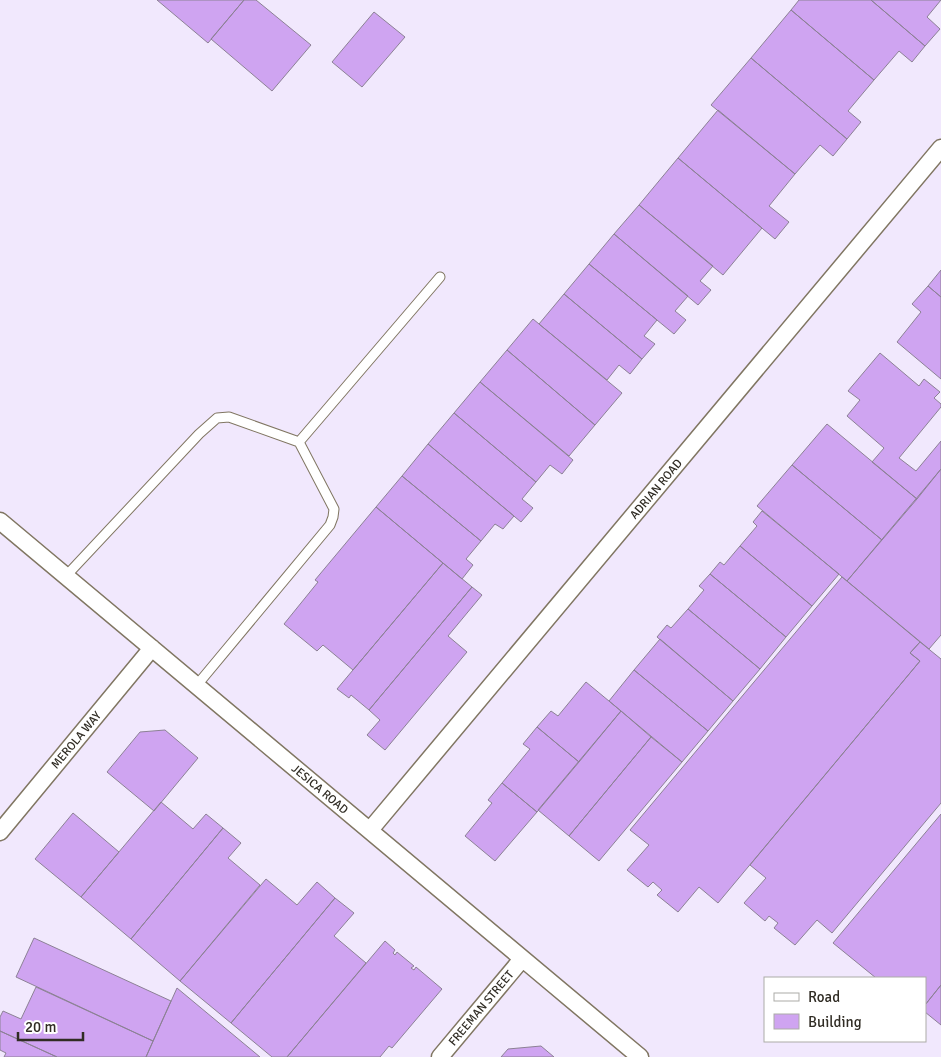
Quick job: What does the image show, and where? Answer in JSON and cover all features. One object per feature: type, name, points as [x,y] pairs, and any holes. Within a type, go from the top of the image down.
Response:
[{"type":"street","name":"ADRIAN ROAD","points":[[370,830],[941,148]]},
{"type":"street","name":"JESICA ROAD","points":[[0,521],[640,1057]]},
{"type":"street","name":"MEROLA WAY","points":[[0,832],[152,648]]},
{"type":"street","name":"FREEMAN STREET","points":[[440,1057],[522,959]]},
{"type":"lane","points":[[299,442],[440,277]]},
{"type":"lane","points":[[66,576],[198,434],[217,418],[223,416],[238,419],[299,442],[334,508],[334,517],[330,525],[196,685]]},
{"type":"shaded area","points":[[0,0],[941,0],[941,1057],[0,1057]]},
{"type":"building","points":[[157,0],[244,0],[208,43]]},
{"type":"building","points":[[244,0],[256,0],[311,45],[272,91],[211,39]]},
{"type":"building","points":[[799,0],[871,0],[925,46],[912,62],[899,51],[874,80],[791,10]]},
{"type":"building","points":[[871,0],[941,0],[927,17],[940,29],[925,46]]},
{"type":"building","points":[[791,10],[874,80],[848,111],[861,122],[847,139],[751,58]]},
{"type":"building","points":[[374,12],[405,37],[362,87],[332,62]]},
{"type":"building","points":[[751,58],[847,139],[833,156],[820,145],[795,174],[711,105]]},
{"type":"building","points":[[718,110],[795,174],[769,206],[789,222],[775,239],[678,158]]},
{"type":"building","points":[[678,158],[762,228],[723,275],[639,205]]},
{"type":"building","points":[[639,205],[713,266],[700,281],[711,290],[698,305],[614,234]]},
{"type":"building","points":[[614,234],[688,296],[675,311],[686,320],[674,334],[589,264]]},
{"type":"building","points":[[589,264],[657,320],[644,336],[655,344],[642,359],[564,294]]},
{"type":"building","points":[[941,270],[941,297],[928,286]]},
{"type":"building","points":[[928,286],[941,297],[941,379],[897,342],[921,312],[912,304]]},
{"type":"building","points":[[564,294],[642,359],[630,374],[619,365],[607,380],[539,324]]},
{"type":"building","points":[[533,319],[622,393],[595,425],[507,350]]},
{"type":"building","points":[[507,350],[595,425],[569,456],[480,382]]},
{"type":"building","points":[[880,353],[919,386],[924,379],[940,392],[934,398],[941,404],[941,407],[899,458],[916,471],[941,441],[941,469],[917,499],[872,462],[884,448],[847,416],[860,400],[848,391]]},
{"type":"building","points":[[480,382],[573,460],[562,474],[550,465],[536,482],[454,413]]},
{"type":"building","points":[[454,413],[536,482],[522,499],[533,508],[521,522],[428,444]]},
{"type":"building","points":[[827,424],[917,499],[882,540],[792,465]]},
{"type":"building","points":[[428,444],[514,516],[503,529],[495,524],[481,541],[402,476]]},
{"type":"building","points":[[792,465],[882,540],[847,581],[757,506]]},
{"type":"building","points":[[941,469],[941,635],[929,649],[847,581]]},
{"type":"building","points":[[402,476],[481,541],[466,559],[473,565],[462,579],[376,507]]},
{"type":"building","points":[[376,507],[443,563],[353,670],[323,645],[317,651],[284,624],[318,582],[315,580]]},
{"type":"building","points":[[762,511],[839,574],[812,606],[740,546],[757,526],[753,522]]},
{"type":"building","points":[[740,546],[812,606],[786,637],[710,574],[720,562],[724,565]]},
{"type":"building","points":[[443,563],[472,587],[369,710],[351,695],[349,698],[337,689]]},
{"type":"building","points":[[710,574],[786,637],[760,669],[688,609],[704,590],[699,586]]},
{"type":"building","points":[[842,577],[920,642],[910,653],[920,661],[718,903],[699,887],[678,912],[657,895],[662,890],[653,882],[648,887],[627,870],[649,845],[630,830]]},
{"type":"building","points":[[472,587],[482,595],[448,636],[467,652],[385,750],[367,735],[380,720],[369,710]]},
{"type":"building","points":[[688,609],[760,669],[733,701],[657,637],[667,625],[671,628]]},
{"type":"building","points":[[660,639],[733,701],[708,731],[634,670]]},
{"type":"building","points":[[920,642],[941,659],[941,803],[832,933],[817,920],[795,945],[774,928],[778,923],[769,916],[765,921],[744,903],[766,878],[750,865],[920,661],[910,653]]},
{"type":"building","points":[[634,670],[708,731],[682,762],[609,701]]},
{"type":"building","points":[[586,682],[621,711],[579,762],[537,727],[551,711],[558,716]]},
{"type":"building","points":[[621,711],[651,737],[569,836],[538,810]]},
{"type":"building","points":[[537,727],[579,762],[537,812],[502,783],[530,749],[523,744]]},
{"type":"building","points":[[165,730],[198,758],[154,811],[107,772],[140,732]]},
{"type":"building","points":[[651,737],[682,762],[599,861],[569,836]]},
{"type":"building","points":[[502,783],[537,812],[495,861],[465,836],[492,803],[488,800]]},
{"type":"building","points":[[161,802],[193,829],[206,814],[223,828],[131,939],[81,897]]},
{"type":"building","points":[[73,813],[119,852],[81,897],[35,859]]},
{"type":"building","points":[[941,814],[941,985],[926,1004],[926,977],[875,977],[833,943]]},
{"type":"building","points":[[223,828],[241,843],[228,858],[260,885],[180,981],[131,939]]},
{"type":"building","points":[[266,879],[297,905],[317,882],[335,898],[231,1023],[180,981]]},
{"type":"building","points":[[335,898],[354,913],[334,936],[366,963],[287,1057],[272,1057],[231,1023]]},
{"type":"building","points":[[34,938],[171,1001],[153,1041],[16,977]]},
{"type":"building","points":[[385,941],[395,950],[393,953],[395,955],[397,952],[414,966],[411,968],[414,970],[416,967],[442,989],[392,1048],[389,1046],[380,1057],[287,1057]]},
{"type":"building","points":[[941,985],[941,1025],[926,1013],[926,1004]]},
{"type":"building","points":[[36,987],[153,1041],[146,1057],[57,1057],[0,1031],[0,1017],[3,1011],[21,1019]]},
{"type":"building","points":[[177,988],[260,1057],[146,1057]]},
{"type":"building","points":[[0,1031],[57,1057],[4,1057],[6,1053],[0,1050]]},
{"type":"building","points":[[541,1046],[554,1057],[501,1057],[508,1049]]}]
